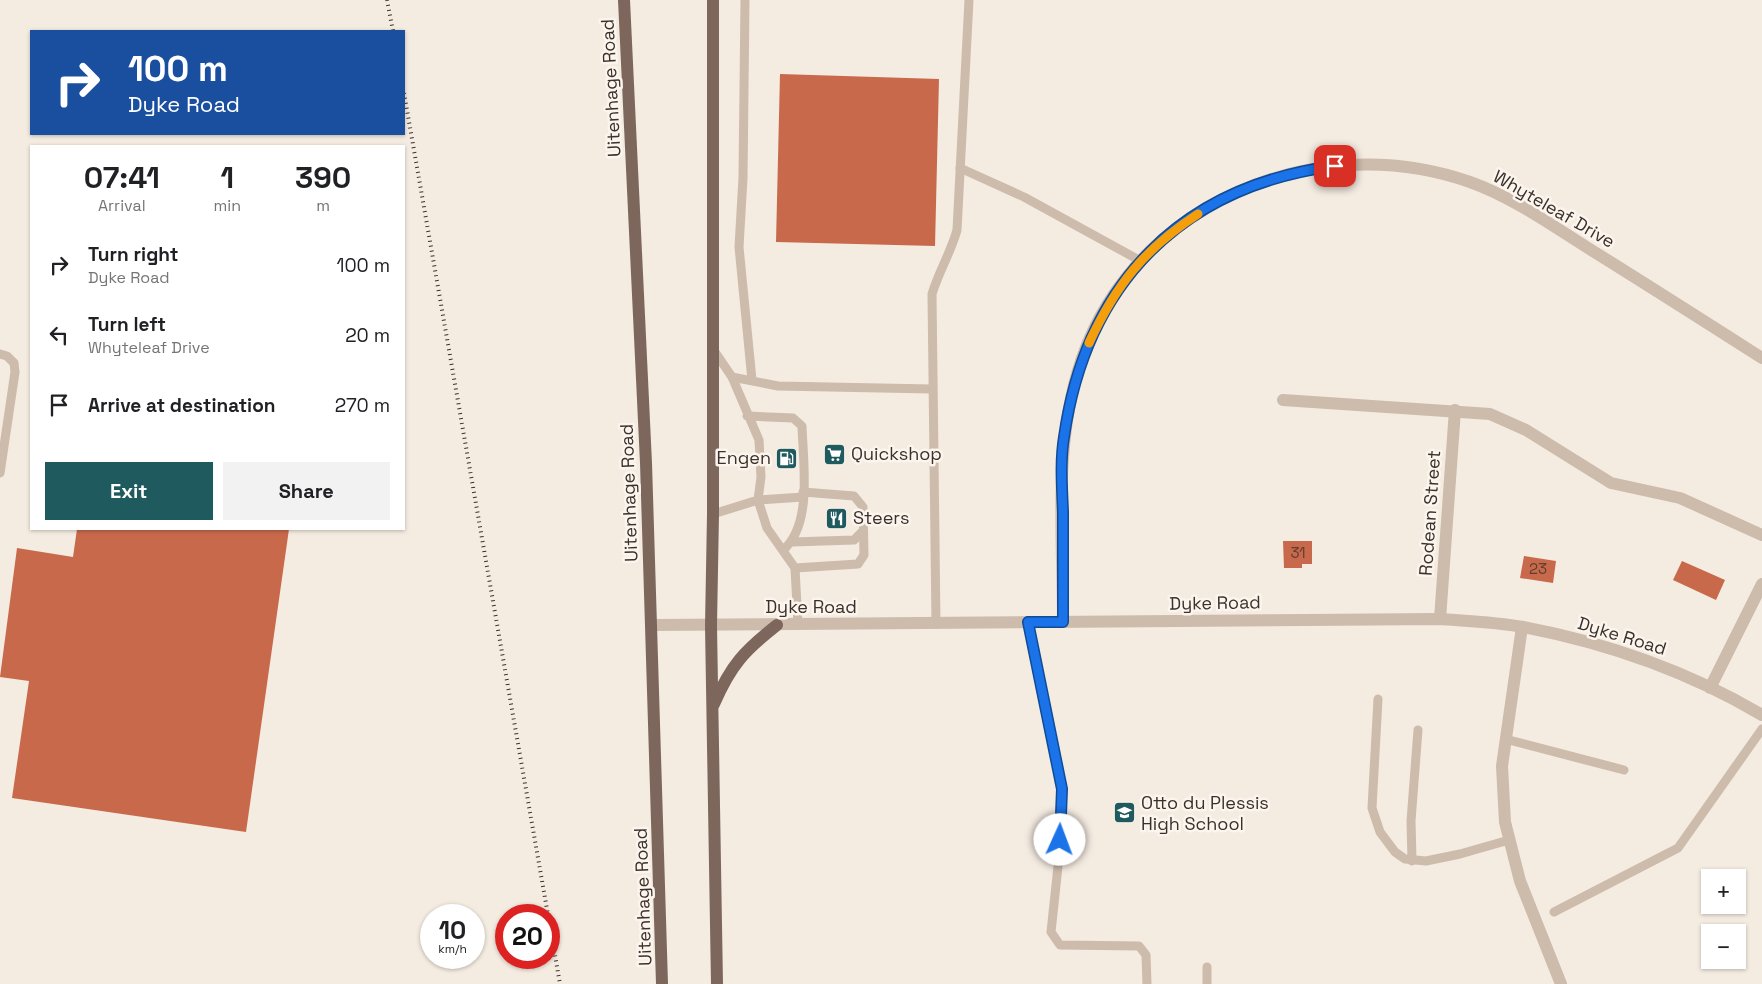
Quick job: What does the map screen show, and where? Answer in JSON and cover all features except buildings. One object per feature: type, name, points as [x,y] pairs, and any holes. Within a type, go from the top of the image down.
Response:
[{"type":"main road","name":"Uitenhage Road","points":[[624,0],[652,625],[662,984]]},
{"type":"main road","points":[[713,0],[713,514],[711,626],[716,984]]},
{"type":"main road","points":[[713,708],[731,669],[742,654],[777,625]]},
{"type":"street","name":"Whyteleaf Drive","points":[[1063,622],[1063,448],[1071,400],[1083,356],[1101,316],[1140,260],[1170,233],[1210,206],[1258,184],[1289,174],[1321,168],[1356,165],[1398,166],[1462,180],[1510,200],[1762,358]]},
{"type":"street","points":[[1282,400],[1455,410],[1490,414],[1509,421],[1617,485],[1680,498],[1762,535]]},
{"type":"street","name":"Rodean Street","points":[[1440,619],[1455,410]]},
{"type":"street","points":[[1710,688],[1762,584]]},
{"type":"street","name":"Dyke Road","points":[[652,625],[1440,619],[1522,627],[1630,655],[1710,688],[1762,716]]},
{"type":"street","points":[[1522,627],[1505,739],[1502,785],[1509,840],[1520,881],[1561,984]]},
{"type":"lane","points":[[745,0],[743,178],[739,247],[752,380]]},
{"type":"lane","points":[[936,624],[932,294],[942,264],[953,244],[957,230],[969,0]]},
{"type":"lane","points":[[960,168],[1024,197],[1140,260]]},
{"type":"lane","points":[[713,349],[732,377],[747,416],[759,440],[761,477],[758,500],[768,528],[795,568],[798,625]]},
{"type":"lane","points":[[0,354],[7,356],[14,363],[3,434],[0,472]]},
{"type":"lane","points":[[732,377],[778,386],[932,389]]},
{"type":"lane","points":[[747,416],[775,415],[793,418],[802,426],[803,495],[801,521],[792,542],[783,550]]},
{"type":"lane","points":[[713,514],[758,500],[803,495],[854,496],[863,507],[864,555],[858,564],[795,568]]},
{"type":"lane","points":[[792,542],[854,540],[863,531]]},
{"type":"lane","points":[[1028,622],[1062,789],[1060,857],[1051,932],[1060,945],[1139,946],[1146,955],[1147,984]]},
{"type":"lane","points":[[1378,699],[1372,808],[1377,827],[1400,857],[1412,861],[1440,859],[1509,840]]},
{"type":"lane","points":[[1554,912],[1678,848],[1762,729]]},
{"type":"lane","points":[[1412,861],[1411,821],[1418,730]]},
{"type":"lane","points":[[1505,739],[1624,770]]},
{"type":"lane","points":[[1207,967],[1207,984]]},
{"type":"railway","points":[[387,0],[393,30]]},
{"type":"railway","points":[[405,99],[546,904]]},
{"type":"railway","points":[[557,969],[560,984]]},
{"type":"slow traffic","points":[[1089,343],[1101,316],[1114,294],[1140,260],[1170,233],[1198,214]]},
{"type":"place","name":"Quickshop","points":[[835,454]]},
{"type":"place","name":"Engen","points":[[787,458]]},
{"type":"place","name":"Steers","points":[[837,518]]},
{"type":"place","name":"Otto du Plessis High School","points":[[1125,813]]},
{"type":"route","points":[[1060,840],[1062,789],[1028,622],[1063,622],[1063,448],[1071,400],[1083,356],[1101,316],[1114,294],[1140,260],[1170,233],[1210,206],[1240,190],[1296,172],[1335,166]]}]
